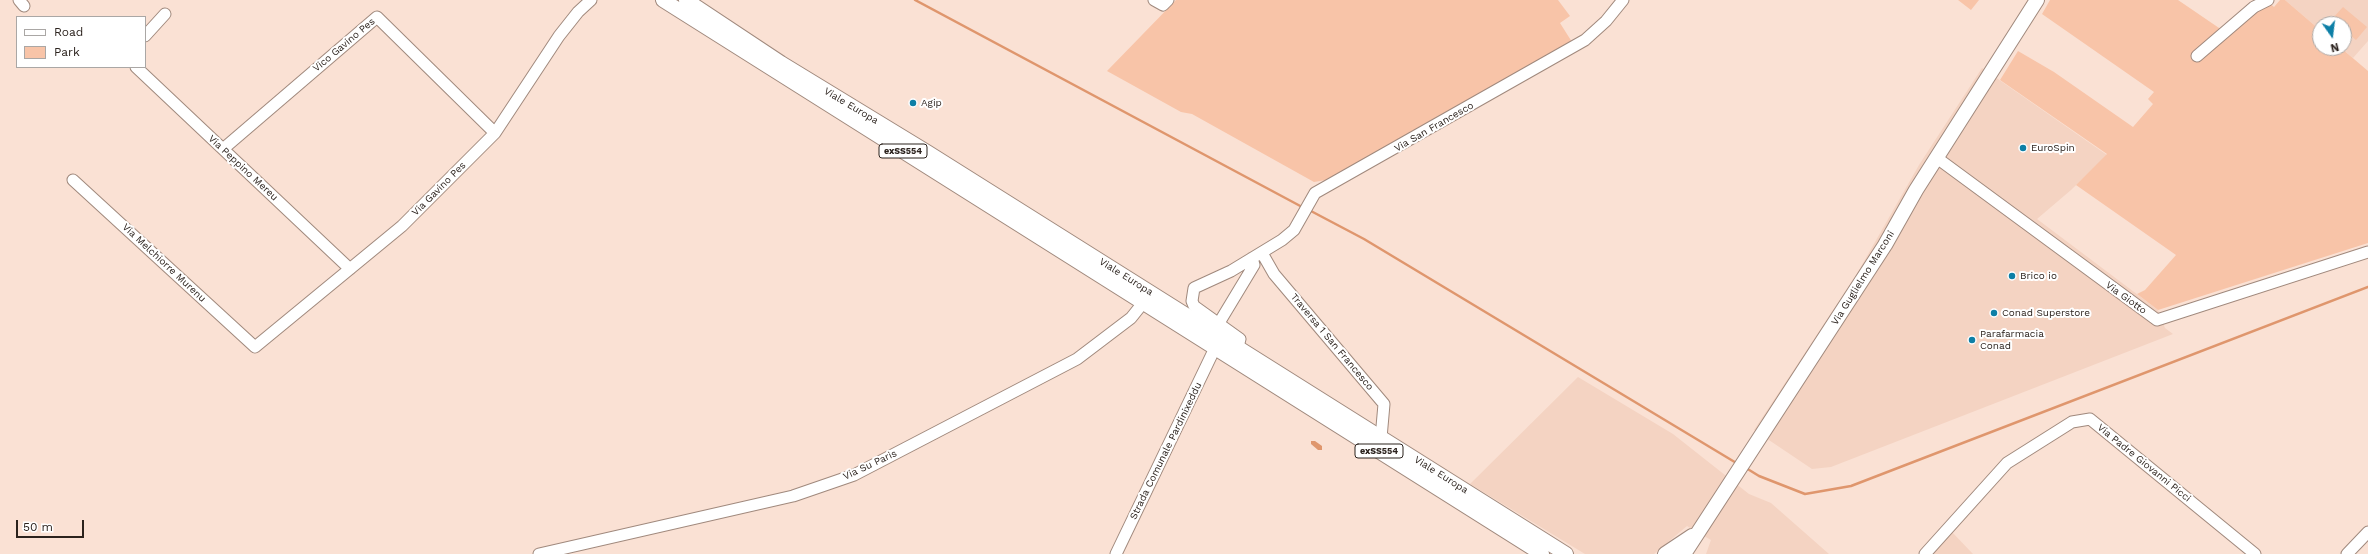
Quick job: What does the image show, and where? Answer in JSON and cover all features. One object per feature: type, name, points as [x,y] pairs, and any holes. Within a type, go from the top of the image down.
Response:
[{"type":"main road","name":"Viale Europa","points":[[663,0],[1542,554]]},
{"type":"main road","name":"Viale Europa","points":[[686,0],[781,63],[1566,554]]},
{"type":"main road","name":"Via Guglielmo Marconi","points":[[1684,554],[1730,481],[1885,245],[1916,190],[2037,0]]},
{"type":"main road","points":[[1665,554],[1698,533]]},
{"type":"main road","points":[[1695,554],[1698,533]]},
{"type":"street","name":"Via Gavino Pes","points":[[255,347],[402,226],[495,133],[559,36],[578,12],[591,0]]},
{"type":"street","points":[[1154,0],[1163,5],[1168,0]]},
{"type":"street","name":"Via San Francesco","points":[[1238,348],[1240,339],[1194,306],[1192,297],[1194,288],[1257,256],[1294,230],[1315,193],[1585,40],[1606,21],[1623,0]]},
{"type":"street","points":[[2197,56],[2254,7],[2268,0]]},
{"type":"street","points":[[146,35],[165,14]]},
{"type":"street","name":"Vico Gavino Pes","points":[[222,149],[377,17],[495,133]]},
{"type":"street","name":"Via Peppino Mereu","points":[[137,68],[350,269]]},
{"type":"street","name":"Via Giotto","points":[[1937,158],[2157,320],[2368,252]]},
{"type":"street","name":"Via Melchiorre Murenu","points":[[74,180],[255,347]]},
{"type":"street","points":[[1218,323],[1254,265],[1257,256]]},
{"type":"street","name":"Traversa 1 San Francesco","points":[[1257,256],[1384,404],[1381,438]]},
{"type":"street","name":"Via Su Paris","points":[[539,554],[793,496],[854,475],[1077,359],[1131,318],[1143,303]]},
{"type":"street","name":"Strada Comunale Pardinixeddu","points":[[1116,554],[1215,348]]},
{"type":"street","name":"Via Padre Giovanni Picci","points":[[1925,554],[2007,462],[2072,422],[2090,419],[2255,554]]},
{"type":"street","points":[[2347,554],[2368,532]]},
{"type":"shaded area","points":[[2285,0],[2368,0],[2368,41],[2353,58],[2351,56],[2352,56],[2352,16],[2312,16],[2312,23]]},
{"type":"shaded area","points":[[1982,68],[2107,155],[2071,190],[2037,219],[2158,310],[2165,328],[2173,334],[1831,467],[1812,469],[1754,430],[1855,277],[1919,165]]},
{"type":"shaded area","points":[[1578,377],[1673,434],[1749,494],[1771,503],[1829,554],[1706,554],[1711,540],[1687,526],[1654,554],[1585,554],[1470,484]]},
{"type":"shaded area","points":[[1311,441],[1315,441],[1322,446],[1322,450],[1318,450],[1311,444]]},
{"type":"shaded area","points":[[1951,531],[1973,554],[1932,554]]},
{"type":"green space","points":[[1176,0],[1558,0],[1570,16],[1560,23],[1572,42],[1332,179],[1314,182],[1192,114],[1181,112],[1107,71]]},
{"type":"green space","points":[[1958,0],[1979,0],[1971,10]]},
{"type":"green space","points":[[2050,0],[2178,0],[2222,30],[2266,0],[2274,7],[2280,0],[2285,0],[2312,23],[2312,56],[2350,56],[2368,71],[2368,243],[2158,310],[2137,294],[2145,290],[2176,255],[2076,185],[2107,154],[2000,80],[2018,51],[2054,72],[2133,127],[2153,104],[2148,99],[2154,92],[2042,14]]},
{"type":"green space","points":[[2343,7],[2367,27],[2356,40],[2352,37],[2352,16],[2335,16]]},
{"type":"waterway","points":[[915,0],[1304,208]]},
{"type":"waterway","points":[[1309,210],[1364,239],[1738,464]]},
{"type":"waterway","points":[[1746,468],[1759,476],[1805,494],[1851,486],[2368,287]]},
{"type":"place","name":"Agip","points":[[913,103]]},
{"type":"place","name":"EuroSpin","points":[[2023,148]]},
{"type":"place","name":"Brico io","points":[[2012,276]]},
{"type":"place","name":"Conad Superstore","points":[[1994,313]]},
{"type":"place","name":"Parafarmacia Conad","points":[[1972,340]]}]
